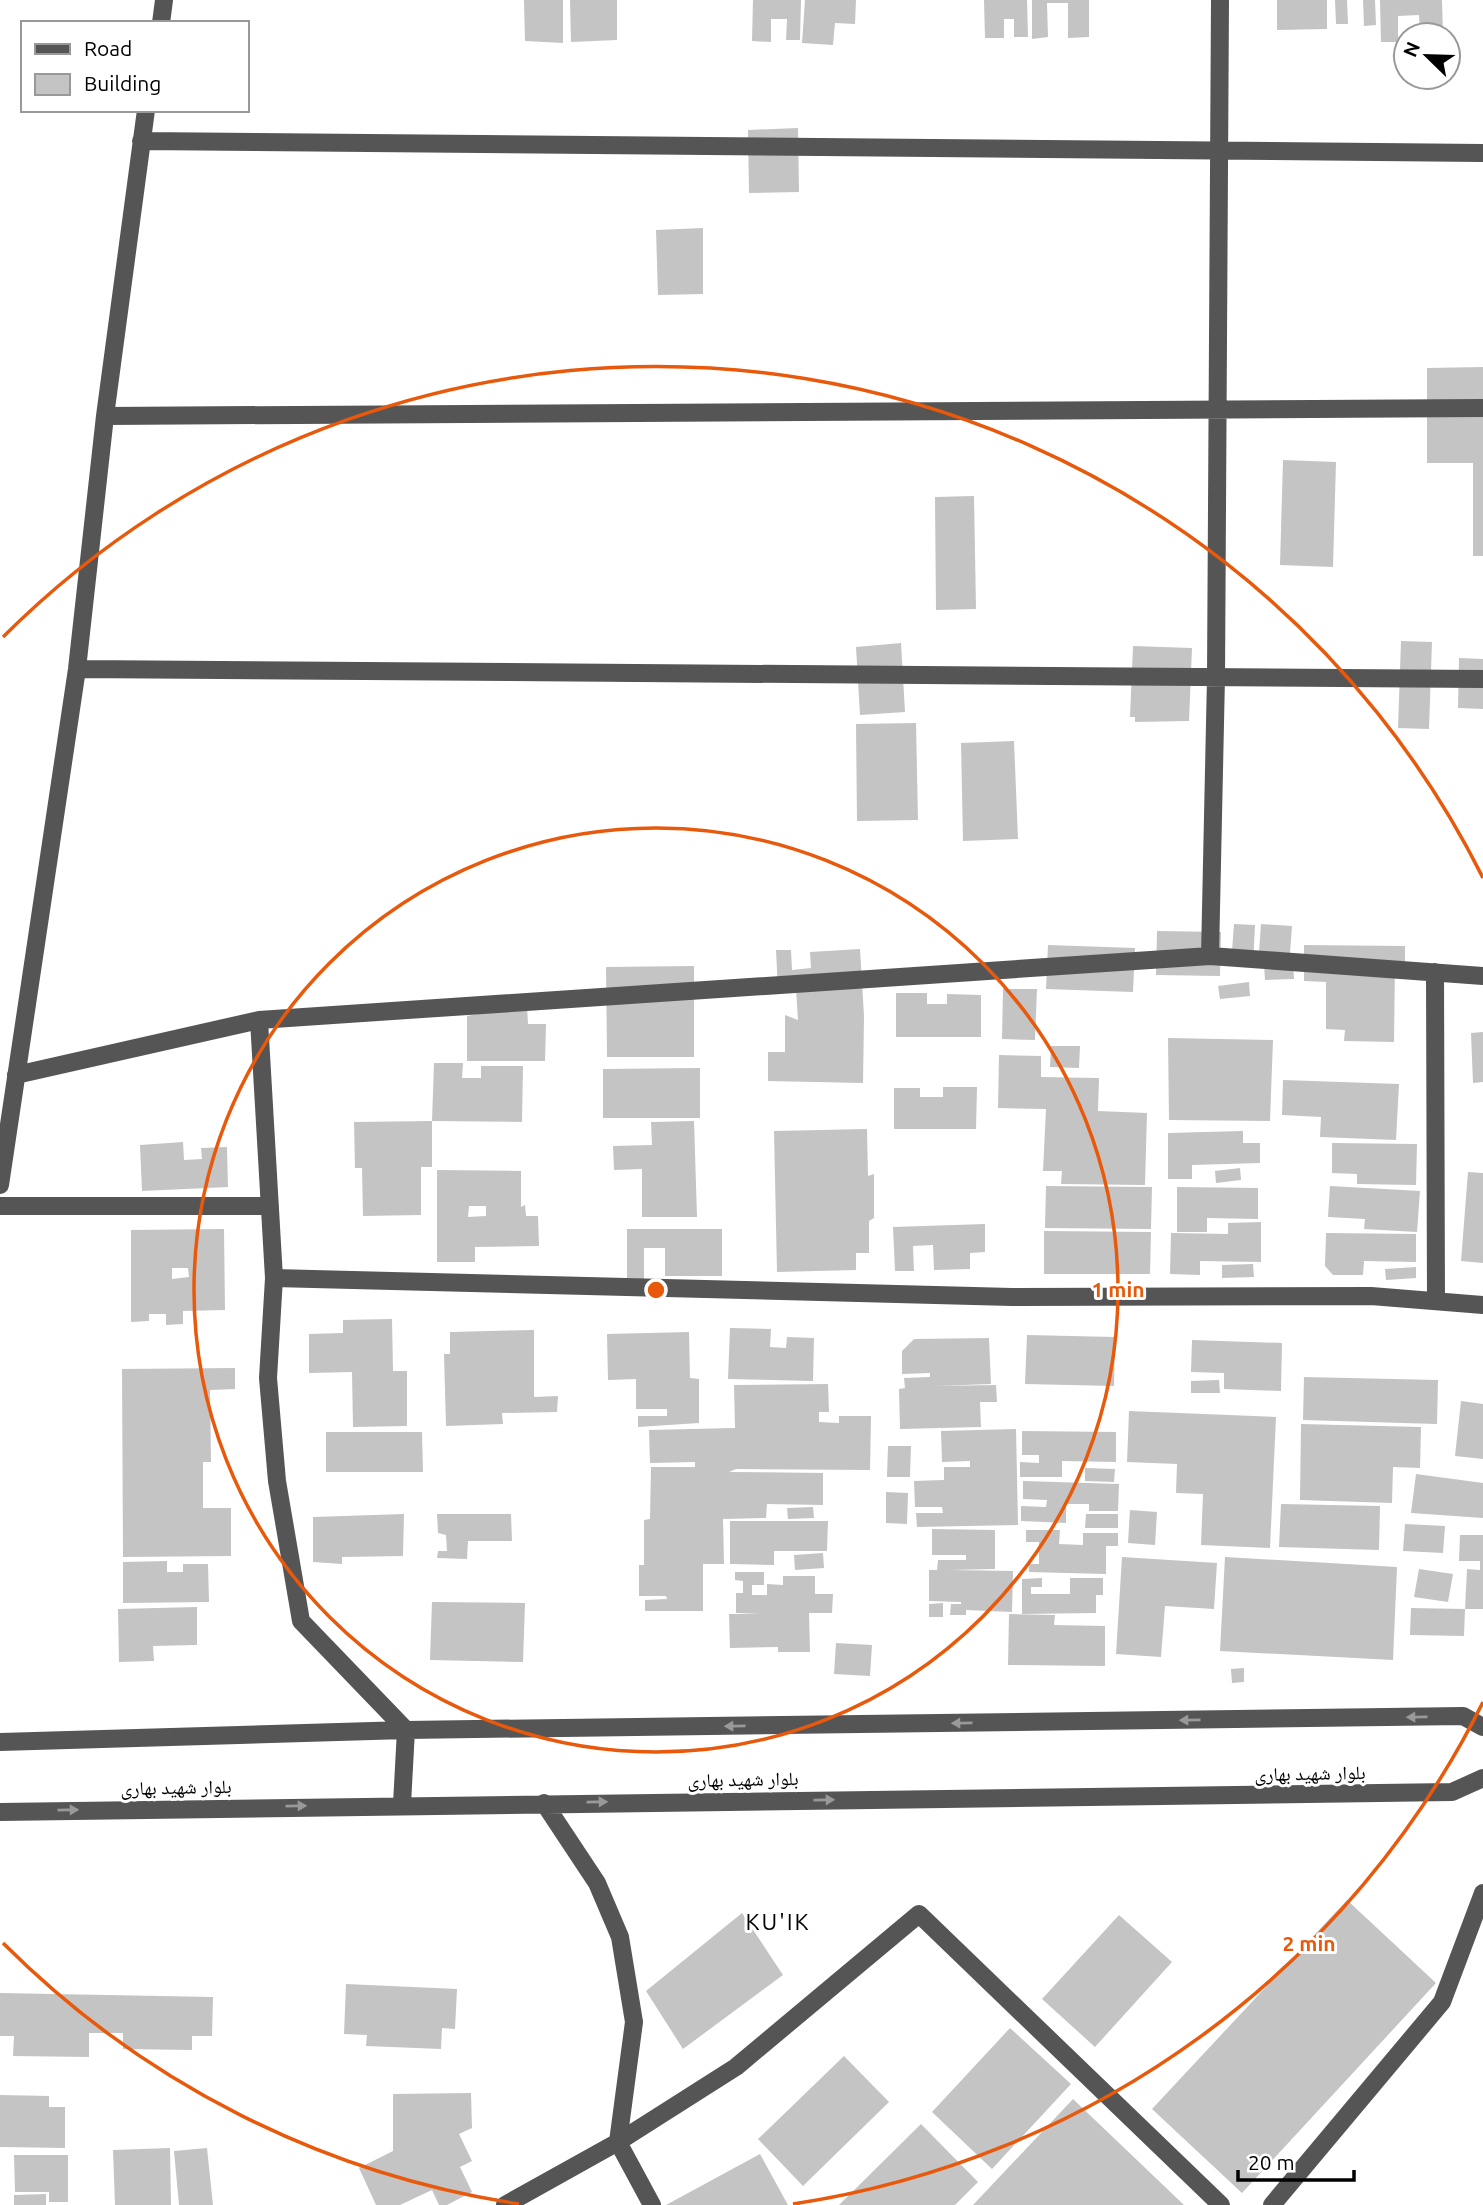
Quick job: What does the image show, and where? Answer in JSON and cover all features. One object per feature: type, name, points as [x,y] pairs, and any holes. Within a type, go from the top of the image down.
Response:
[{"type":"street","points":[[161,21],[164,0]]},
{"type":"street","points":[[1210,956],[1216,677],[1220,0]]},
{"type":"street","points":[[0,1185],[77,669],[106,416],[146,112]]},
{"type":"street","points":[[141,141],[1483,153]]},
{"type":"street","points":[[106,416],[1483,408]]},
{"type":"street","points":[[77,669],[1483,679]]},
{"type":"street","points":[[16,1075],[259,1020],[1210,956],[1483,976]]},
{"type":"street","points":[[1435,972],[1436,1301]]},
{"type":"street","points":[[259,1020],[274,1278],[268,1378],[277,1481],[301,1620],[406,1730],[402,1804]]},
{"type":"street","points":[[0,1206],[270,1206]]},
{"type":"street","points":[[274,1278],[1012,1297],[1371,1296],[1483,1305]]},
{"type":"street","points":[[0,1742],[406,1730],[1463,1716],[1483,1727]]},
{"type":"street","name":"بلوار شهید بهاری","points":[[0,1812],[402,1804],[1452,1792],[1483,1778]]},
{"type":"street","points":[[544,1803],[597,1883],[620,1937],[634,2022],[618,2142],[652,2205]]},
{"type":"street","points":[[1272,2205],[1441,2002],[1483,1893]]},
{"type":"street","points":[[505,2205],[618,2142],[736,2067],[919,1914],[1221,2205]]},
{"type":"building","points":[[524,0],[563,0],[563,43],[525,41]]},
{"type":"building","points":[[570,0],[617,0],[617,40],[571,42]]},
{"type":"building","points":[[753,0],[801,0],[800,40],[786,40],[787,19],[771,19],[771,42],[752,41]]},
{"type":"building","points":[[805,0],[856,0],[855,24],[835,23],[833,45],[802,43]]},
{"type":"building","points":[[984,0],[1027,0],[1028,37],[1014,37],[1014,19],[1004,19],[1004,38],[985,38]]},
{"type":"building","points":[[1032,0],[1089,0],[1089,37],[1068,38],[1068,3],[1047,3],[1048,37],[1032,39]]},
{"type":"building","points":[[1277,0],[1327,0],[1327,29],[1277,30]]},
{"type":"building","points":[[1335,0],[1347,0],[1348,24],[1336,24]]},
{"type":"building","points":[[1363,0],[1375,0],[1376,25],[1364,26]]},
{"type":"building","points":[[1380,0],[1442,0],[1443,21],[1419,21],[1419,15],[1398,16],[1398,21],[1392,21],[1392,42],[1381,42]]},
{"type":"building","points":[[798,128],[799,192],[749,193],[748,130]]},
{"type":"building","points":[[703,228],[703,294],[658,295],[656,230]]},
{"type":"building","points":[[1483,367],[1483,556],[1473,556],[1473,463],[1427,463],[1427,368]]},
{"type":"building","points":[[1283,460],[1336,462],[1333,567],[1280,565]]},
{"type":"building","points":[[974,496],[976,609],[936,610],[935,497]]},
{"type":"building","points":[[1401,641],[1432,642],[1429,729],[1398,728]]},
{"type":"building","points":[[901,643],[905,712],[860,715],[856,647]]},
{"type":"building","points":[[1133,646],[1192,648],[1189,721],[1135,722],[1135,717],[1130,717]]},
{"type":"building","points":[[1459,658],[1483,659],[1483,709],[1458,708]]},
{"type":"building","points":[[916,723],[918,820],[857,821],[856,724]]},
{"type":"building","points":[[1014,741],[1018,839],[963,841],[961,743]]},
{"type":"building","points":[[1234,924],[1255,925],[1253,966],[1231,965]]},
{"type":"building","points":[[1261,924],[1292,926],[1290,953],[1259,952]]},
{"type":"building","points":[[1157,931],[1221,932],[1220,976],[1156,975]]},
{"type":"building","points":[[1048,945],[1135,948],[1133,992],[1046,989]]},
{"type":"building","points":[[1304,945],[1405,946],[1405,964],[1395,964],[1394,1042],[1344,1041],[1345,1030],[1326,1029],[1326,982],[1304,981]]},
{"type":"building","points":[[860,949],[864,1016],[863,1083],[768,1081],[768,1052],[785,1052],[785,1015],[798,1020],[796,989],[778,990],[776,950],[791,950],[792,970],[811,968],[810,952]]},
{"type":"building","points":[[1293,963],[1294,979],[1265,980],[1264,965]]},
{"type":"building","points":[[694,966],[694,1057],[607,1057],[606,967]]},
{"type":"building","points":[[1249,982],[1250,996],[1220,999],[1218,986]]},
{"type":"building","points":[[1003,989],[1037,989],[1035,1040],[1002,1039]]},
{"type":"building","points":[[896,993],[927,993],[927,1004],[947,1004],[947,994],[981,995],[981,1037],[896,1037]]},
{"type":"building","points":[[527,1005],[528,1024],[546,1024],[545,1061],[467,1061],[467,1016]]},
{"type":"building","points":[[1483,1032],[1483,1082],[1473,1083],[1471,1033]]},
{"type":"building","points":[[1168,1038],[1273,1040],[1270,1121],[1169,1120]]},
{"type":"building","points":[[1051,1046],[1080,1046],[1079,1068],[1050,1067]]},
{"type":"building","points":[[999,1055],[1041,1056],[1041,1077],[1099,1078],[1098,1111],[1147,1113],[1145,1185],[1061,1184],[1062,1171],[1043,1171],[1046,1109],[998,1108]]},
{"type":"building","points":[[434,1063],[463,1063],[462,1078],[481,1078],[481,1066],[523,1066],[522,1122],[432,1121]]},
{"type":"building","points":[[700,1068],[700,1118],[603,1118],[603,1069]]},
{"type":"building","points":[[1283,1080],[1399,1084],[1396,1140],[1320,1137],[1321,1117],[1282,1115]]},
{"type":"building","points":[[943,1087],[977,1087],[976,1129],[894,1129],[894,1088],[920,1088],[920,1097],[943,1097]]},
{"type":"building","points":[[432,1121],[432,1167],[421,1167],[421,1215],[363,1216],[362,1168],[355,1168],[354,1122]]},
{"type":"building","points":[[694,1121],[697,1217],[642,1217],[642,1169],[614,1170],[613,1146],[652,1145],[651,1122]]},
{"type":"building","points":[[867,1129],[868,1176],[874,1174],[874,1218],[869,1221],[869,1253],[856,1253],[856,1270],[777,1272],[774,1131]]},
{"type":"building","points":[[1243,1131],[1243,1143],[1260,1143],[1260,1163],[1192,1165],[1192,1179],[1168,1179],[1168,1133]]},
{"type":"building","points":[[183,1142],[184,1160],[202,1159],[201,1148],[227,1147],[228,1187],[142,1191],[140,1145]]},
{"type":"building","points":[[1332,1143],[1417,1144],[1416,1185],[1357,1184],[1357,1174],[1332,1173]]},
{"type":"building","points":[[1240,1168],[1241,1180],[1216,1183],[1215,1171]]},
{"type":"building","points":[[437,1170],[521,1171],[521,1207],[525,1205],[526,1216],[538,1216],[539,1246],[475,1247],[475,1262],[437,1262]],"holes":[[[469,1206],[486,1206],[486,1216],[468,1217]]]},
{"type":"building","points":[[1468,1172],[1483,1173],[1483,1263],[1461,1261]]},
{"type":"building","points":[[1046,1186],[1152,1187],[1151,1229],[1045,1228]]},
{"type":"building","points":[[1330,1186],[1420,1191],[1417,1232],[1364,1229],[1365,1219],[1328,1217]]},
{"type":"building","points":[[1177,1187],[1258,1188],[1258,1219],[1207,1218],[1207,1232],[1177,1232]]},
{"type":"building","points":[[1261,1222],[1261,1262],[1200,1261],[1200,1275],[1170,1274],[1171,1233],[1228,1234],[1228,1223]]},
{"type":"building","points":[[985,1224],[985,1252],[970,1253],[970,1269],[934,1270],[933,1245],[913,1246],[914,1271],[895,1271],[893,1227]]},
{"type":"building","points":[[224,1229],[225,1310],[183,1311],[183,1324],[166,1325],[166,1314],[149,1314],[149,1321],[131,1322],[131,1230]],"holes":[[[172,1268],[188,1268],[189,1277],[172,1279]]]},
{"type":"building","points":[[627,1229],[722,1229],[722,1276],[665,1276],[665,1248],[644,1248],[644,1279],[627,1279]]},
{"type":"building","points":[[1044,1231],[1151,1232],[1150,1274],[1044,1274]]},
{"type":"building","points":[[1326,1233],[1416,1234],[1416,1262],[1364,1261],[1363,1275],[1333,1275],[1325,1266]]},
{"type":"building","points":[[1253,1264],[1254,1277],[1222,1278],[1222,1265]]},
{"type":"building","points":[[1416,1267],[1416,1278],[1386,1280],[1385,1269]]},
{"type":"building","points":[[392,1319],[393,1371],[407,1371],[407,1426],[353,1427],[352,1372],[309,1373],[309,1334],[343,1333],[343,1320]]},
{"type":"building","points":[[730,1328],[771,1329],[770,1347],[786,1348],[787,1337],[814,1338],[813,1381],[728,1379]]},
{"type":"building","points":[[534,1330],[534,1397],[558,1396],[557,1412],[502,1413],[503,1424],[446,1426],[444,1354],[450,1354],[450,1332]]},
{"type":"building","points":[[689,1332],[690,1378],[699,1379],[699,1423],[638,1427],[638,1416],[667,1416],[667,1409],[636,1409],[636,1379],[608,1380],[607,1334]]},
{"type":"building","points":[[1027,1335],[1115,1337],[1114,1386],[1025,1384]]},
{"type":"building","points":[[989,1338],[991,1384],[935,1386],[996,1385],[997,1402],[980,1402],[981,1427],[900,1429],[899,1389],[905,1388],[904,1378],[930,1377],[930,1373],[902,1374],[902,1351],[914,1339]]},
{"type":"building","points":[[1192,1340],[1282,1343],[1281,1391],[1224,1389],[1224,1373],[1191,1372]]},
{"type":"building","points":[[235,1368],[235,1389],[210,1390],[211,1462],[203,1462],[203,1508],[231,1508],[231,1556],[123,1557],[122,1369]]},
{"type":"building","points":[[1304,1377],[1438,1380],[1437,1424],[1303,1420]]},
{"type":"building","points":[[1219,1380],[1220,1393],[1191,1393],[1191,1381]]},
{"type":"building","points":[[828,1384],[829,1412],[819,1412],[819,1422],[839,1423],[839,1416],[871,1416],[870,1470],[736,1469],[729,1472],[823,1473],[823,1505],[767,1504],[766,1518],[723,1519],[724,1564],[703,1564],[703,1611],[645,1611],[645,1600],[667,1599],[666,1596],[639,1596],[639,1565],[644,1565],[644,1520],[650,1519],[651,1467],[695,1467],[695,1462],[650,1463],[649,1430],[735,1428],[734,1385]]},
{"type":"building","points":[[1461,1401],[1483,1404],[1483,1459],[1455,1456]]},
{"type":"building","points":[[1129,1411],[1276,1417],[1270,1548],[1201,1545],[1203,1494],[1176,1493],[1177,1464],[1127,1462]]},
{"type":"building","points":[[1301,1424],[1421,1427],[1420,1468],[1393,1467],[1392,1503],[1300,1500]]},
{"type":"building","points":[[1016,1429],[1018,1525],[917,1527],[916,1513],[943,1513],[942,1507],[915,1507],[914,1481],[944,1480],[944,1467],[970,1467],[970,1461],[942,1462],[941,1431]]},
{"type":"building","points":[[1022,1431],[1116,1432],[1116,1462],[1062,1461],[1062,1477],[1020,1477],[1020,1462],[1039,1463],[1039,1455],[1022,1455]]},
{"type":"building","points":[[326,1432],[422,1432],[423,1472],[326,1472]]},
{"type":"building","points":[[888,1446],[911,1446],[910,1477],[887,1477]]},
{"type":"building","points":[[1085,1468],[1115,1469],[1114,1482],[1085,1481]]},
{"type":"building","points":[[1416,1474],[1483,1483],[1483,1518],[1411,1513]]},
{"type":"building","points":[[1023,1481],[1119,1484],[1118,1511],[1089,1511],[1089,1504],[1066,1504],[1066,1523],[1021,1521],[1021,1506],[1046,1507],[1047,1500],[1023,1499]]},
{"type":"building","points":[[886,1492],[908,1493],[907,1524],[886,1523]]},
{"type":"building","points":[[1281,1504],[1380,1506],[1379,1550],[1279,1547]]},
{"type":"building","points":[[813,1507],[814,1518],[788,1519],[787,1508]]},
{"type":"building","points":[[1130,1510],[1157,1512],[1155,1545],[1128,1543]]},
{"type":"building","points":[[404,1514],[403,1556],[342,1557],[342,1564],[313,1562],[313,1517]]},
{"type":"building","points":[[437,1514],[511,1514],[512,1541],[468,1541],[467,1559],[437,1558],[438,1551],[447,1551],[446,1535],[438,1533]]},
{"type":"building","points":[[1086,1514],[1118,1514],[1118,1528],[1085,1528]]},
{"type":"building","points":[[730,1521],[828,1521],[827,1551],[774,1551],[774,1565],[730,1564]]},
{"type":"building","points":[[1405,1524],[1445,1526],[1443,1553],[1403,1551]]},
{"type":"building","points":[[932,1529],[995,1530],[995,1569],[949,1570],[1013,1571],[1012,1612],[966,1610],[966,1615],[950,1615],[951,1604],[961,1602],[929,1601],[929,1570],[937,1570],[938,1560],[966,1560],[966,1555],[932,1555]]},
{"type":"building","points":[[1026,1530],[1060,1530],[1059,1544],[1083,1545],[1083,1533],[1118,1533],[1118,1546],[1106,1546],[1106,1574],[1029,1572],[1029,1564],[1039,1564],[1039,1542],[1026,1542]]},
{"type":"building","points":[[1460,1535],[1483,1535],[1483,1609],[1465,1609],[1467,1569],[1480,1570],[1480,1561],[1459,1561]]},
{"type":"building","points":[[823,1553],[824,1568],[795,1570],[794,1555]]},
{"type":"building","points":[[1122,1557],[1217,1563],[1214,1609],[1165,1606],[1161,1657],[1116,1654]]},
{"type":"building","points":[[1225,1557],[1397,1567],[1393,1660],[1220,1651]]},
{"type":"building","points":[[167,1561],[167,1572],[183,1572],[183,1564],[208,1564],[209,1602],[123,1603],[123,1562]]},
{"type":"building","points":[[1419,1569],[1453,1574],[1448,1602],[1414,1597]]},
{"type":"building","points":[[735,1572],[764,1572],[764,1585],[752,1585],[752,1595],[767,1595],[767,1584],[783,1585],[783,1576],[815,1576],[815,1594],[833,1594],[832,1613],[809,1613],[810,1652],[778,1652],[778,1647],[730,1648],[729,1614],[760,1614],[736,1613],[736,1593],[743,1593],[743,1581],[735,1580]]},
{"type":"building","points":[[1042,1578],[1042,1587],[1031,1587],[1031,1594],[1070,1594],[1070,1578],[1103,1578],[1103,1595],[1096,1595],[1096,1613],[1022,1614],[1022,1579]]},
{"type":"building","points":[[432,1602],[525,1603],[523,1662],[430,1660]]},
{"type":"building","points":[[943,1603],[943,1617],[929,1617],[929,1604]]},
{"type":"building","points":[[197,1607],[197,1645],[153,1646],[154,1661],[119,1662],[118,1609]]},
{"type":"building","points":[[1411,1608],[1465,1609],[1464,1636],[1410,1635]]},
{"type":"building","points":[[1009,1614],[1055,1615],[1054,1625],[1105,1626],[1105,1666],[1008,1665]]},
{"type":"building","points":[[836,1643],[872,1645],[870,1676],[834,1674]]},
{"type":"building","points":[[1244,1668],[1244,1682],[1232,1683],[1231,1669]]},
{"type":"building","points":[[1347,1900],[1436,1983],[1242,2193],[1152,2109]]},
{"type":"building","points":[[742,1913],[783,1975],[683,2049],[646,1991]]},
{"type":"building","points":[[1119,1915],[1172,1962],[1095,2047],[1042,1999]]},
{"type":"building","points":[[346,1984],[457,1989],[455,2029],[442,2028],[441,2049],[366,2046],[367,2035],[344,2034]]},
{"type":"building","points":[[0,1993],[213,1997],[212,2036],[192,2036],[192,2050],[123,2049],[123,2033],[89,2033],[89,2057],[13,2056],[14,2036],[0,2036]]},
{"type":"building","points":[[1010,2028],[1071,2084],[992,2169],[932,2112]]},
{"type":"building","points":[[844,2056],[889,2102],[803,2186],[758,2139]]},
{"type":"building","points":[[471,2093],[472,2128],[459,2134],[472,2161],[460,2167],[472,2192],[447,2205],[439,2205],[432,2190],[400,2205],[376,2205],[359,2168],[393,2151],[393,2094]]},
{"type":"building","points":[[0,2095],[49,2096],[49,2107],[65,2107],[65,2148],[0,2147]]},
{"type":"building","points":[[1073,2099],[1184,2205],[973,2205]]},
{"type":"building","points":[[921,2124],[978,2182],[955,2205],[839,2205]]},
{"type":"building","points":[[170,2148],[171,2205],[115,2205],[113,2150]]},
{"type":"building","points":[[207,2148],[213,2205],[179,2205],[174,2151]]},
{"type":"building","points":[[760,2154],[788,2205],[666,2205]]},
{"type":"building","points":[[14,2155],[68,2155],[68,2202],[49,2202],[49,2192],[15,2192]]},
{"type":"building","points":[[46,2194],[46,2205],[14,2205],[14,2195]]},
{"type":"district","name":"KU'IK","points":[[778,1921]]}]
